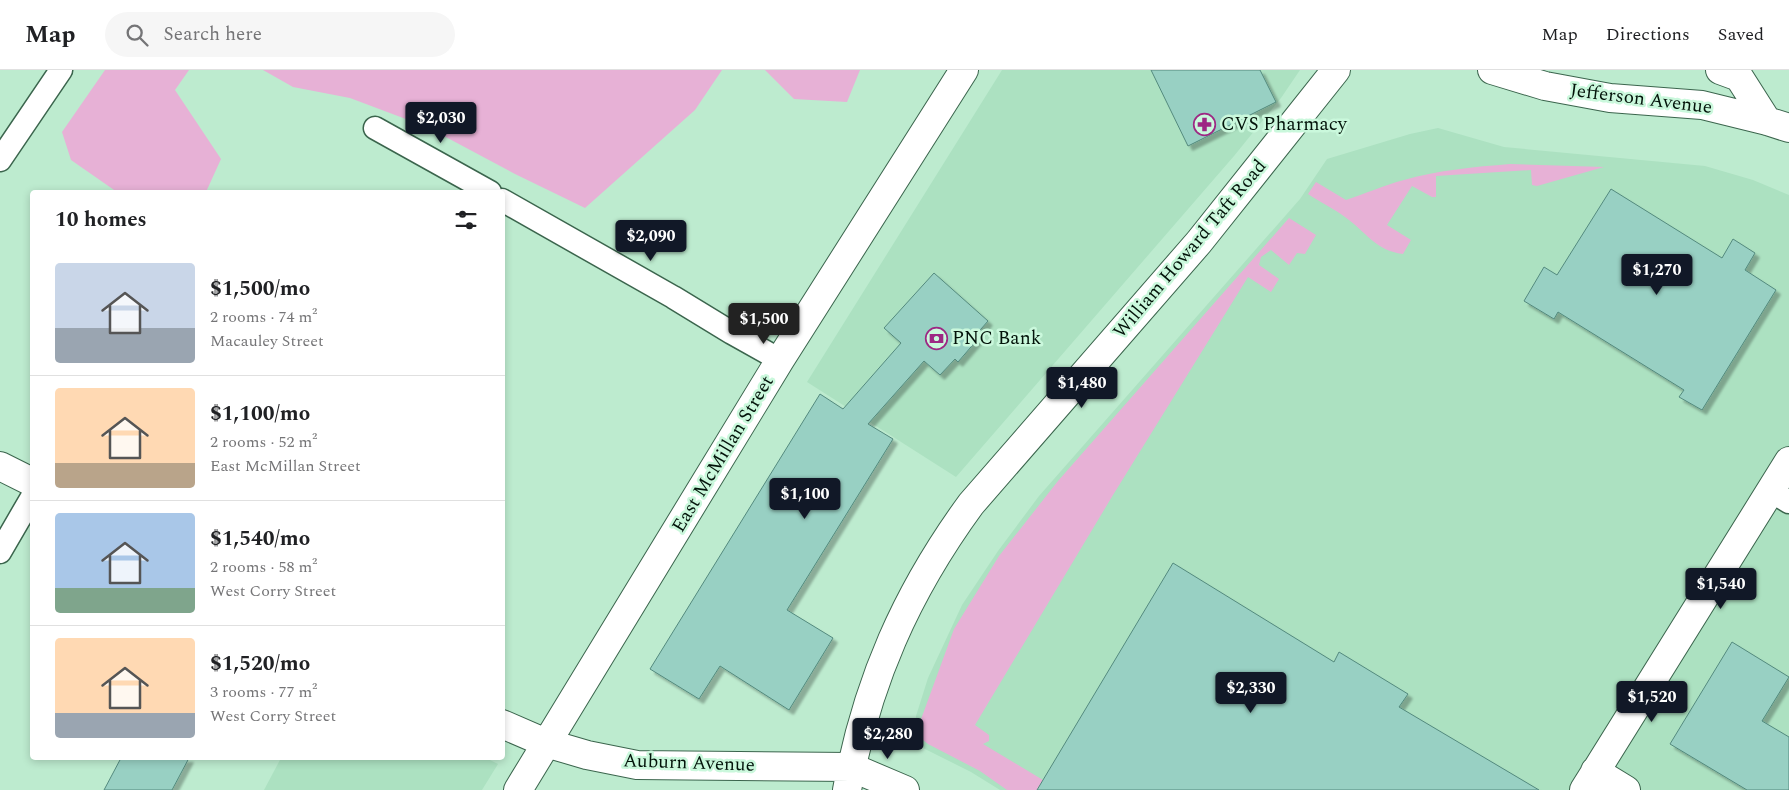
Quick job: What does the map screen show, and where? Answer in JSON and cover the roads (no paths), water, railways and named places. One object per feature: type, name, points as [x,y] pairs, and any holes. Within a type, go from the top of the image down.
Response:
[{"type":"main road","name":"East McMillan Street","points":[[518,790],[780,360],[964,70]]},
{"type":"main road","name":"William Howard Taft Road","points":[[849,778],[876,677],[891,640],[929,566],[970,504],[1199,242],[1336,70]]},
{"type":"main road","name":"Jefferson Avenue","points":[[1492,70],[1545,86],[1610,98],[1702,105],[1782,128]]},
{"type":"main road","points":[[1720,70],[1738,77],[1782,128]]},
{"type":"main road","points":[[1626,790],[1590,781],[1780,497],[1789,461]]},
{"type":"main road","points":[[0,466],[30,481]]},
{"type":"main road","name":"Auburn Avenue","points":[[505,725],[546,744],[637,765],[849,778]]},
{"type":"main road","points":[[849,778],[905,790]]},
{"type":"street","points":[[0,160],[61,70]]},
{"type":"street","points":[[375,128],[486,190]]},
{"type":"street","points":[[505,202],[674,297],[780,360]]},
{"type":"street","points":[[0,552],[30,500]]},
{"type":"place","name":"CVS Pharmacy","points":[[1205,124]]},
{"type":"place","name":"PNC Bank","points":[[936,338]]}]
